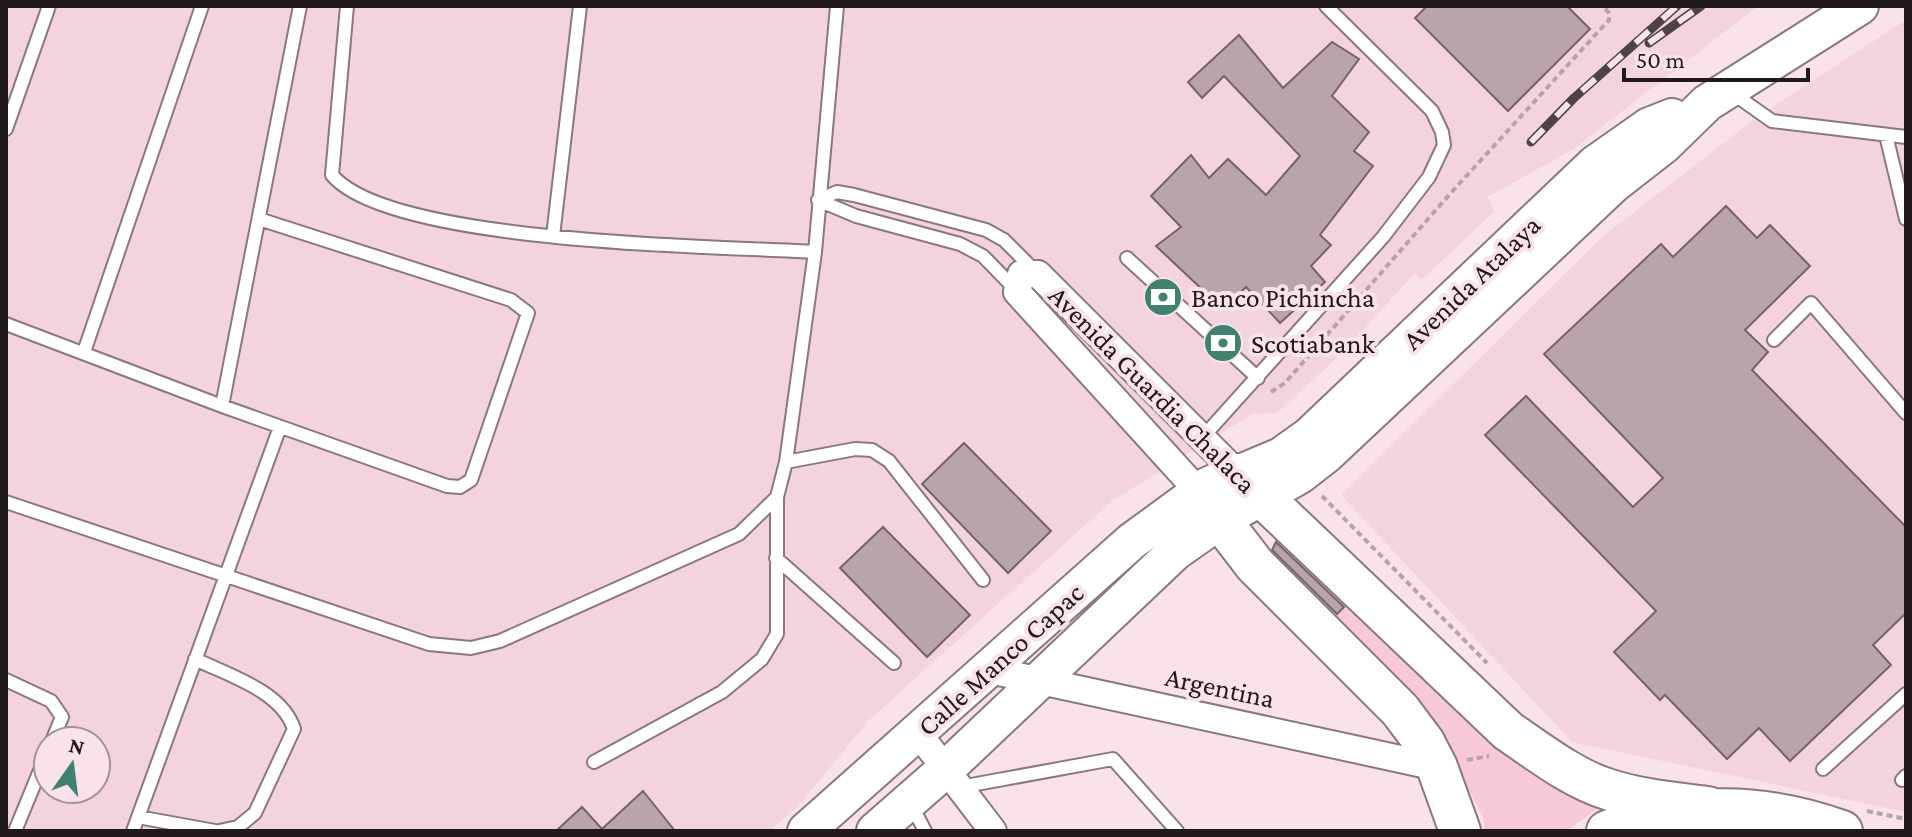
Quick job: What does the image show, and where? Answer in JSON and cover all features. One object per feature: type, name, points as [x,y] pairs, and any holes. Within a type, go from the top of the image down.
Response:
[{"type":"main road","name":"Avenida Atalaya","points":[[1209,507],[1249,486],[1281,456],[1309,436],[1595,164],[1649,126],[1718,96],[1860,6]]},
{"type":"main road","name":"Avenida Atalaya","points":[[1249,486],[1300,475],[1327,454],[1614,184],[1664,145],[1718,96]]},
{"type":"main road","name":"Avenida Guardia Chalaca","points":[[1249,486],[1500,724],[1531,747],[1607,790],[1655,801],[1708,807]]},
{"type":"main road","name":"Avenida Guardia Chalaca","points":[[1209,507],[1255,565],[1400,710],[1424,742],[1437,767],[1460,831]]},
{"type":"main road","name":"Calle Manco Capac","points":[[806,831],[1132,541],[1209,507]]},
{"type":"main road","name":"Calle Manco Capac","points":[[875,831],[917,816],[1037,680],[1175,552],[1209,507]]},
{"type":"main road","points":[[1607,831],[1640,818],[1708,807],[1753,811],[1842,831]]},
{"type":"street","name":"Avenida Guardia Chalaca","points":[[1209,507],[1114,396],[1017,292],[1021,274],[1038,274],[1249,486]]},
{"type":"street","points":[[1114,396],[1137,373]]},
{"type":"street","name":"Argentina","points":[[990,670],[1437,767]]},
{"type":"street","points":[[918,733],[993,831]]},
{"type":"lane","points":[[6,129],[49,6]]},
{"type":"lane","points":[[84,352],[202,6]]},
{"type":"lane","points":[[222,406],[300,6]]},
{"type":"lane","points":[[347,6],[332,175],[342,187],[366,201],[470,228],[815,252]]},
{"type":"lane","points":[[553,236],[580,6]]},
{"type":"lane","points":[[594,762],[722,692],[762,659],[777,634],[777,497],[786,462],[815,252],[837,6]]},
{"type":"lane","points":[[1203,437],[1383,237],[1429,177],[1444,145],[1442,132],[1432,111],[1326,6]]},
{"type":"lane","points":[[1718,96],[1772,121],[1906,137]]},
{"type":"lane","points":[[1886,135],[1906,219]]},
{"type":"lane","points":[[818,200],[837,192],[986,230],[1004,240],[1038,274]]},
{"type":"lane","points":[[818,200],[856,216],[960,244],[983,256],[1017,292]]},
{"type":"lane","points":[[6,324],[222,406],[447,486],[460,487],[471,480],[528,313],[511,300],[259,219]]},
{"type":"lane","points":[[1127,258],[1258,378]]},
{"type":"lane","points":[[1774,340],[1811,303],[1906,413]]},
{"type":"lane","points":[[133,831],[280,427]]},
{"type":"lane","points":[[786,462],[855,449],[872,450],[889,461],[983,580]]},
{"type":"lane","points":[[6,502],[429,644],[471,648],[500,641],[739,534],[777,497]]},
{"type":"lane","points":[[776,558],[894,663]]},
{"type":"lane","points":[[138,817],[217,831],[238,827],[255,813],[294,729],[290,716],[268,696],[195,659]]},
{"type":"lane","points":[[6,680],[51,701],[62,717],[59,725]]},
{"type":"lane","points":[[1823,769],[1906,694]]},
{"type":"lane","points":[[953,778],[1113,759],[1177,831]]},
{"type":"lane","points":[[15,831],[32,790]]},
{"type":"path","points":[[1232,407],[1262,398],[1285,383],[1449,195],[1609,20],[1609,13],[1603,6]]},
{"type":"path","points":[[1300,475],[1488,665]]},
{"type":"path","points":[[1437,767],[1531,747]]},
{"type":"shaded area","points":[[6,6],[1758,6],[1572,150],[1487,197],[1495,211],[1421,280],[1415,273],[1341,354],[1277,413],[1252,414],[1112,501],[868,721],[801,803],[770,831],[6,831]]},
{"type":"shaded area","points":[[1906,20],[1906,812],[1572,742],[1341,495],[1602,237],[1760,115]]},
{"type":"shaded area","points":[[1345,606],[1473,728],[1541,774],[1600,807],[1566,831],[1485,831],[1483,816],[1431,721],[1329,622]]},
{"type":"building","points":[[1427,6],[1567,6],[1590,29],[1508,111],[1415,18]]},
{"type":"building","points":[[1239,35],[1283,88],[1332,42],[1359,59],[1332,96],[1369,132],[1354,151],[1373,166],[1320,235],[1331,245],[1311,266],[1325,282],[1280,323],[1246,287],[1224,310],[1156,246],[1181,227],[1151,196],[1191,155],[1209,178],[1228,159],[1266,195],[1300,156],[1224,76],[1202,98],[1188,82]]},
{"type":"building","points":[[1726,206],[1757,238],[1770,225],[1810,266],[1745,330],[1768,352],[1752,370],[1906,527],[1906,613],[1873,645],[1891,665],[1790,761],[1759,728],[1727,759],[1665,695],[1660,700],[1614,652],[1656,611],[1485,435],[1526,396],[1633,507],[1663,478],[1544,354],[1661,244],[1673,257]]},
{"type":"building","points":[[964,443],[1051,531],[1008,573],[922,484]]},
{"type":"building","points":[[883,527],[970,615],[927,657],[840,568]]},
{"type":"building","points":[[1276,542],[1344,607],[1337,614],[1272,550]]},
{"type":"building","points":[[643,791],[675,831],[556,831],[582,807],[602,829]]},
{"type":"railway","points":[[1531,142],[1574,98],[1677,6]]},
{"type":"railway","points":[[1649,43],[1701,6]]},
{"type":"place","name":"Banco Pichincha","points":[[1163,297]]},
{"type":"place","name":"Scotiabank","points":[[1223,343]]}]
